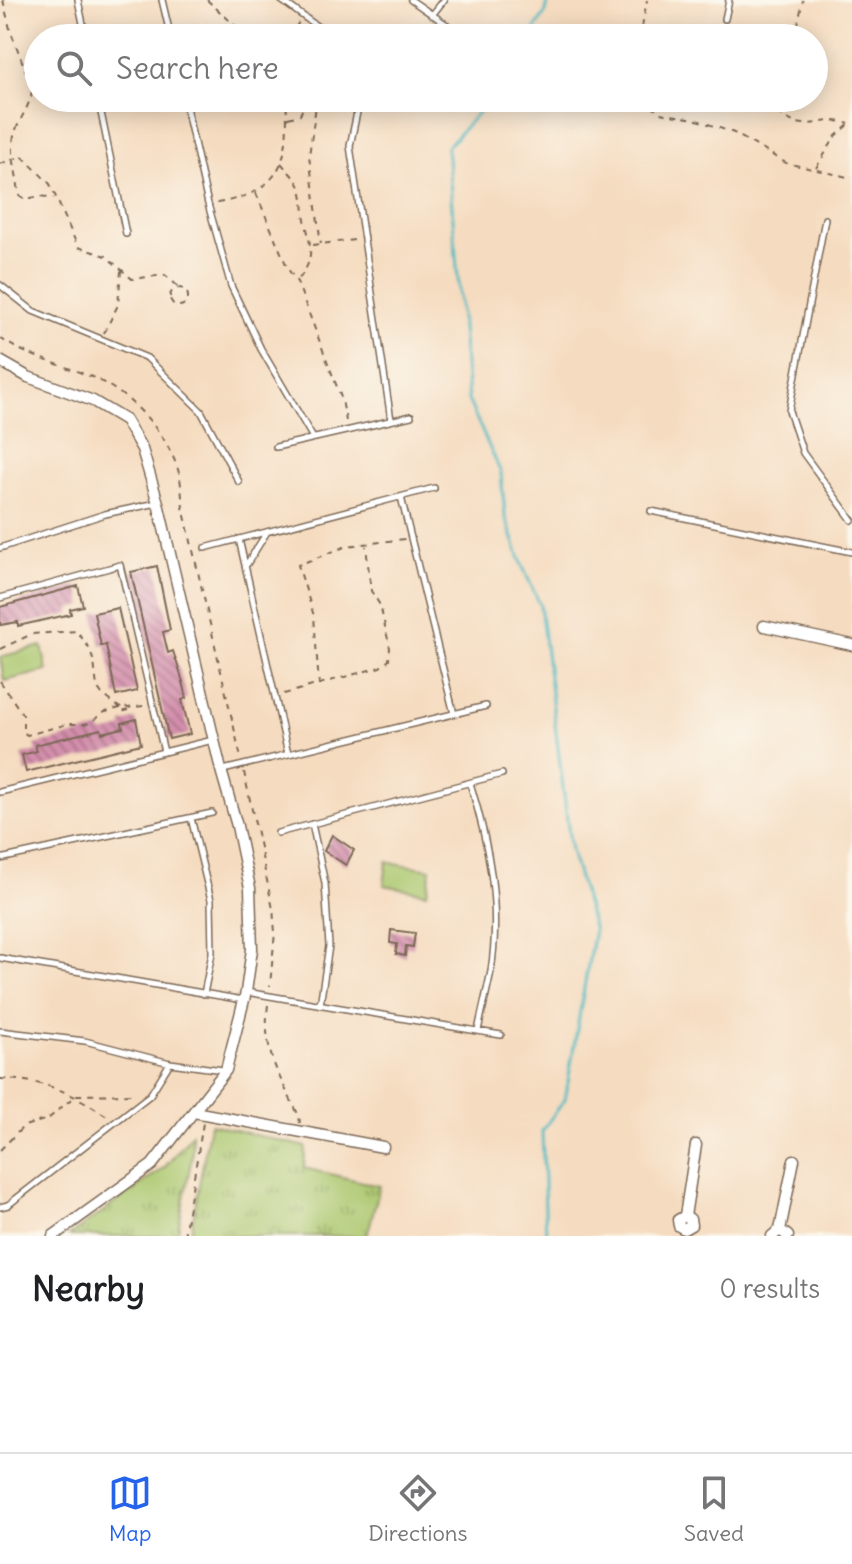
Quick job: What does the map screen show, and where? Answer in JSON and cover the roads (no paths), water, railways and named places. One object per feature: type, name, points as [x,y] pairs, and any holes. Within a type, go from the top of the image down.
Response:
[{"type":"street","points":[[0,361],[28,377],[93,401],[125,420],[142,449],[158,503],[250,888],[252,949],[245,996],[226,1070],[200,1113],[152,1165],[53,1236]]},
{"type":"street","points":[[764,626],[852,645]]},
{"type":"street","points":[[200,1113],[383,1147]]},
{"type":"street","points":[[683,1233],[678,1223],[685,1216],[696,1145]]},
{"type":"street","points":[[780,1234],[794,1160]]},
{"type":"lane","points":[[78,0],[83,24]]},
{"type":"lane","points":[[162,0],[168,24]]},
{"type":"lane","points":[[281,0],[314,24]]},
{"type":"lane","points":[[411,0],[446,24]]},
{"type":"lane","points":[[432,15],[444,0]]},
{"type":"lane","points":[[725,19],[729,0]]},
{"type":"lane","points":[[101,112],[126,234]]},
{"type":"lane","points":[[187,112],[231,286],[261,349],[313,438]]},
{"type":"lane","points":[[357,112],[350,146],[391,420]]},
{"type":"lane","points":[[825,219],[789,411],[803,453],[852,520]]},
{"type":"lane","points":[[0,285],[33,311],[147,358],[201,411],[239,482]]},
{"type":"lane","points":[[276,447],[411,416]]},
{"type":"lane","points":[[205,548],[434,488]]},
{"type":"lane","points":[[401,497],[454,714]]},
{"type":"lane","points":[[0,548],[105,514],[158,503]]},
{"type":"lane","points":[[651,511],[852,552]]},
{"type":"lane","points":[[247,565],[267,532]]},
{"type":"lane","points":[[239,539],[288,754]]},
{"type":"lane","points":[[0,598],[120,565],[164,752]]},
{"type":"lane","points":[[221,770],[486,706]]},
{"type":"lane","points":[[0,792],[215,739]]},
{"type":"lane","points":[[278,833],[502,774]]},
{"type":"lane","points":[[470,783],[484,829],[495,900],[491,969],[478,1031]]},
{"type":"lane","points":[[0,859],[212,813]]},
{"type":"lane","points":[[191,818],[211,900],[212,953],[204,994]]},
{"type":"lane","points":[[312,824],[325,883],[329,946],[320,1005]]},
{"type":"lane","points":[[0,958],[204,994],[320,1005],[501,1035]]},
{"type":"lane","points":[[0,1031],[85,1041],[170,1063],[226,1070]]},
{"type":"lane","points":[[0,1207],[8,1205],[150,1095],[170,1063]]},
{"type":"waterway","points":[[538,24],[546,12],[548,0]]},
{"type":"waterway","points":[[478,112],[447,147],[468,400],[501,473],[505,515],[540,605],[571,851],[594,930],[565,1099],[542,1131],[546,1236]]}]
